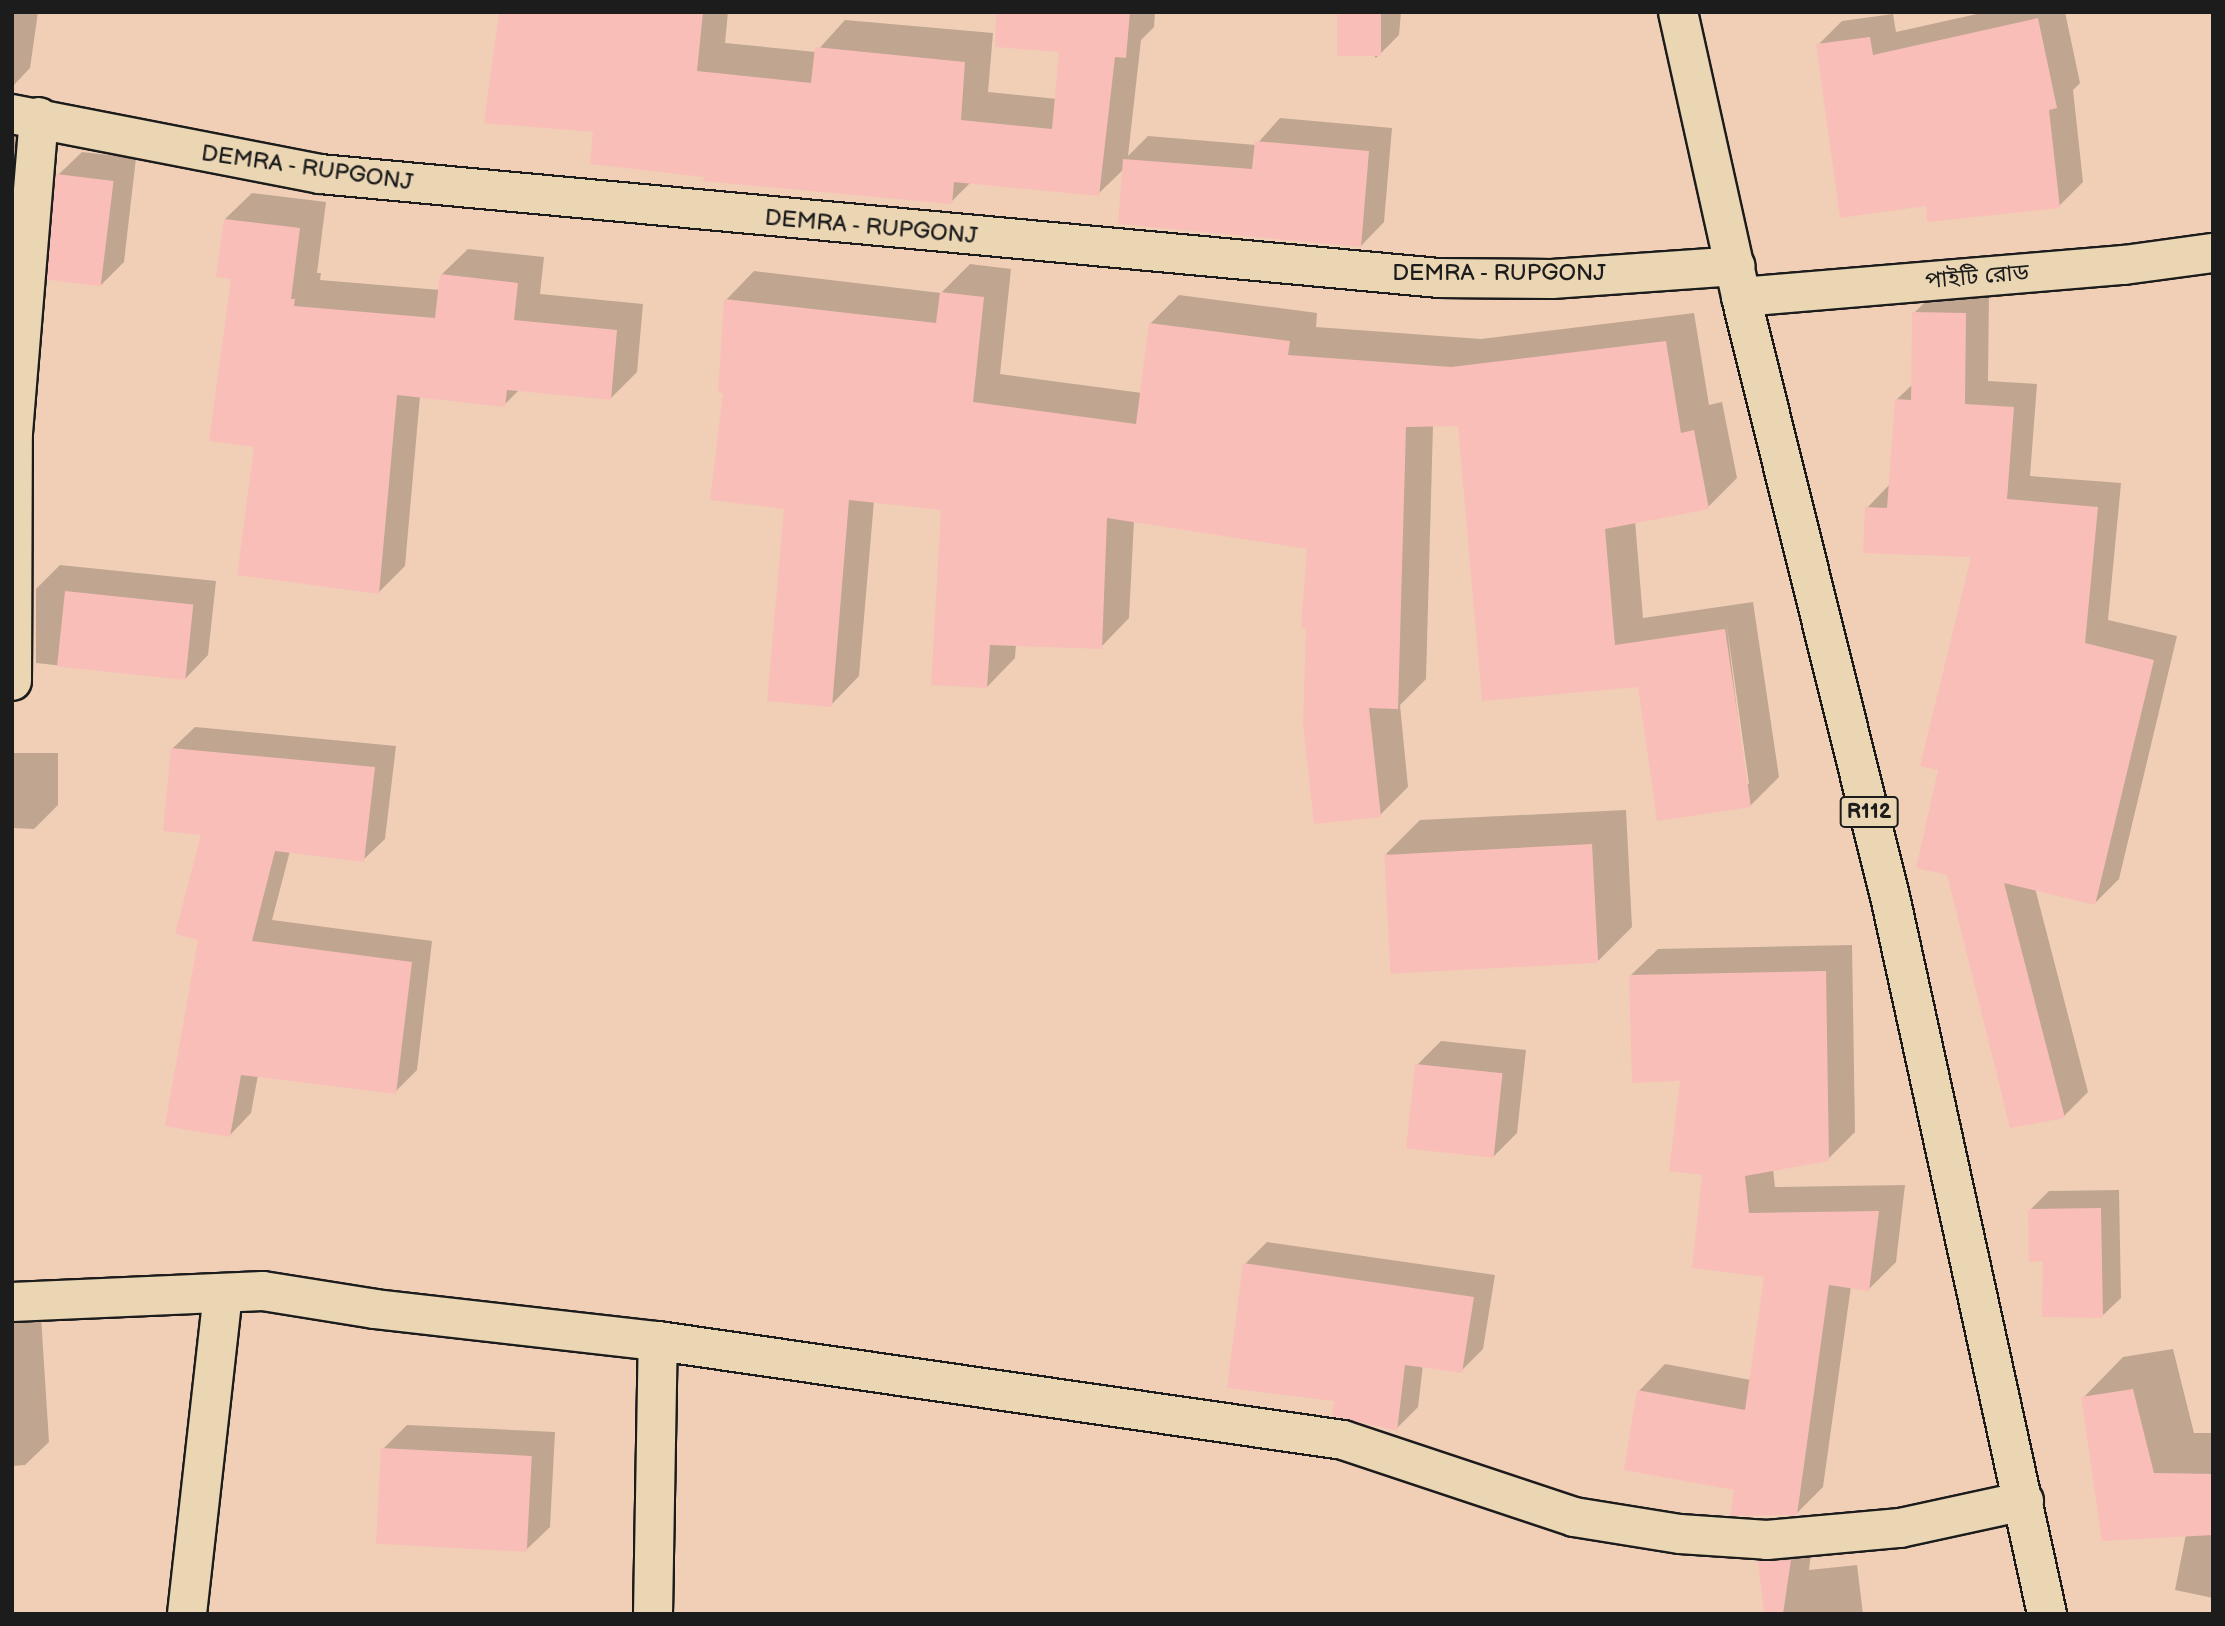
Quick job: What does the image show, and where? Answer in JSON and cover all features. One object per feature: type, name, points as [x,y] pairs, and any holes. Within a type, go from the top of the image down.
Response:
[{"type":"street","name":"R112","points":[[1678,12],[1738,281],[1891,901],[2047,1614]]},
{"type":"street","name":"DEMRA - RUPGONJ","points":[[26,115],[168,147],[320,174],[1438,278],[1738,281]]},
{"type":"street","points":[[12,681],[13,433],[26,115]]},
{"type":"street","name":"পাইটি রোড","points":[[1738,281],[2124,265],[2213,253]]},
{"type":"street","points":[[12,1302],[223,1294],[303,1294],[376,1310],[658,1340],[1343,1440],[1574,1517],[1680,1534],[1767,1540],[1900,1528],[2024,1501]]},
{"type":"street","points":[[187,1614],[223,1294]]},
{"type":"street","points":[[653,1614],[658,1340]]},
{"type":"building","points":[[499,12],[703,12],[697,71],[811,83],[815,47],[965,62],[961,120],[1052,129],[1059,52],[995,47],[996,12],[1130,12],[1126,58],[1115,57],[1099,196],[954,182],[952,204],[703,181],[704,177],[590,164],[593,132],[484,123]]},
{"type":"building","points":[[1337,12],[1381,12],[1381,56],[1337,56]]},
{"type":"building","points":[[2038,18],[2057,108],[2049,110],[2060,208],[1927,222],[1926,206],[1840,218],[1816,44],[1870,37],[1873,55]]},
{"type":"building","points":[[1255,141],[1369,151],[1361,247],[1118,224],[1123,159],[1252,169]]},
{"type":"building","points":[[56,174],[114,181],[101,286],[43,279]]},
{"type":"building","points":[[224,219],[300,228],[291,299],[295,299],[294,306],[435,318],[440,274],[518,283],[514,320],[617,330],[611,400],[507,390],[505,407],[397,395],[379,594],[237,575],[254,447],[209,441],[231,279],[216,277]]},
{"type":"building","points":[[940,292],[984,297],[973,402],[1136,424],[1149,323],[1290,341],[1288,355],[1451,367],[1666,341],[1681,433],[1694,430],[1709,509],[1605,529],[1615,645],[1725,629],[1751,807],[1657,821],[1638,687],[1482,701],[1458,426],[1406,427],[1398,709],[1369,708],[1381,817],[1314,824],[1303,724],[1306,628],[1301,628],[1307,549],[1107,518],[1102,649],[990,645],[987,688],[931,685],[941,510],[849,500],[832,707],[767,701],[784,509],[710,500],[723,393],[718,393],[724,299],[936,323]]},
{"type":"building","points":[[1912,312],[1966,313],[1965,404],[2014,407],[2007,499],[2098,507],[2085,643],[2154,660],[2095,905],[2004,883],[2065,1118],[2010,1128],[1947,875],[1916,868],[1938,770],[1920,766],[1971,557],[1863,553],[1865,507],[1887,508],[1895,399],[1911,400]]},
{"type":"building","points":[[65,591],[193,604],[185,680],[57,667]]},
{"type":"building","points":[[171,748],[375,767],[364,862],[275,851],[252,941],[412,962],[396,1094],[241,1075],[230,1137],[165,1126],[198,940],[175,934],[201,835],[163,831]]},
{"type":"building","points":[[1592,844],[1598,963],[1391,974],[1384,855]]},
{"type":"building","points":[[1826,971],[1829,1161],[1745,1176],[1749,1213],[1879,1211],[1869,1291],[1829,1285],[1797,1515],[1730,1516],[1734,1490],[1624,1470],[1637,1390],[1745,1410],[1764,1277],[1692,1268],[1702,1175],[1669,1171],[1680,1081],[1632,1083],[1629,975]]},
{"type":"building","points":[[1415,1064],[1503,1073],[1494,1158],[1406,1149]]},
{"type":"building","points":[[2101,1208],[2103,1318],[2042,1317],[2043,1261],[2029,1262],[2028,1209]]},
{"type":"building","points":[[1243,1263],[1474,1297],[1462,1373],[1405,1365],[1397,1431],[1332,1416],[1334,1401],[1227,1388]]},
{"type":"building","points":[[2133,1389],[2154,1473],[2213,1474],[2213,1535],[2102,1541],[2081,1397]]},
{"type":"building","points":[[381,1448],[532,1456],[527,1552],[376,1544]]},
{"type":"building","points":[[1791,1560],[1783,1614],[1764,1614],[1758,1561]]}]
